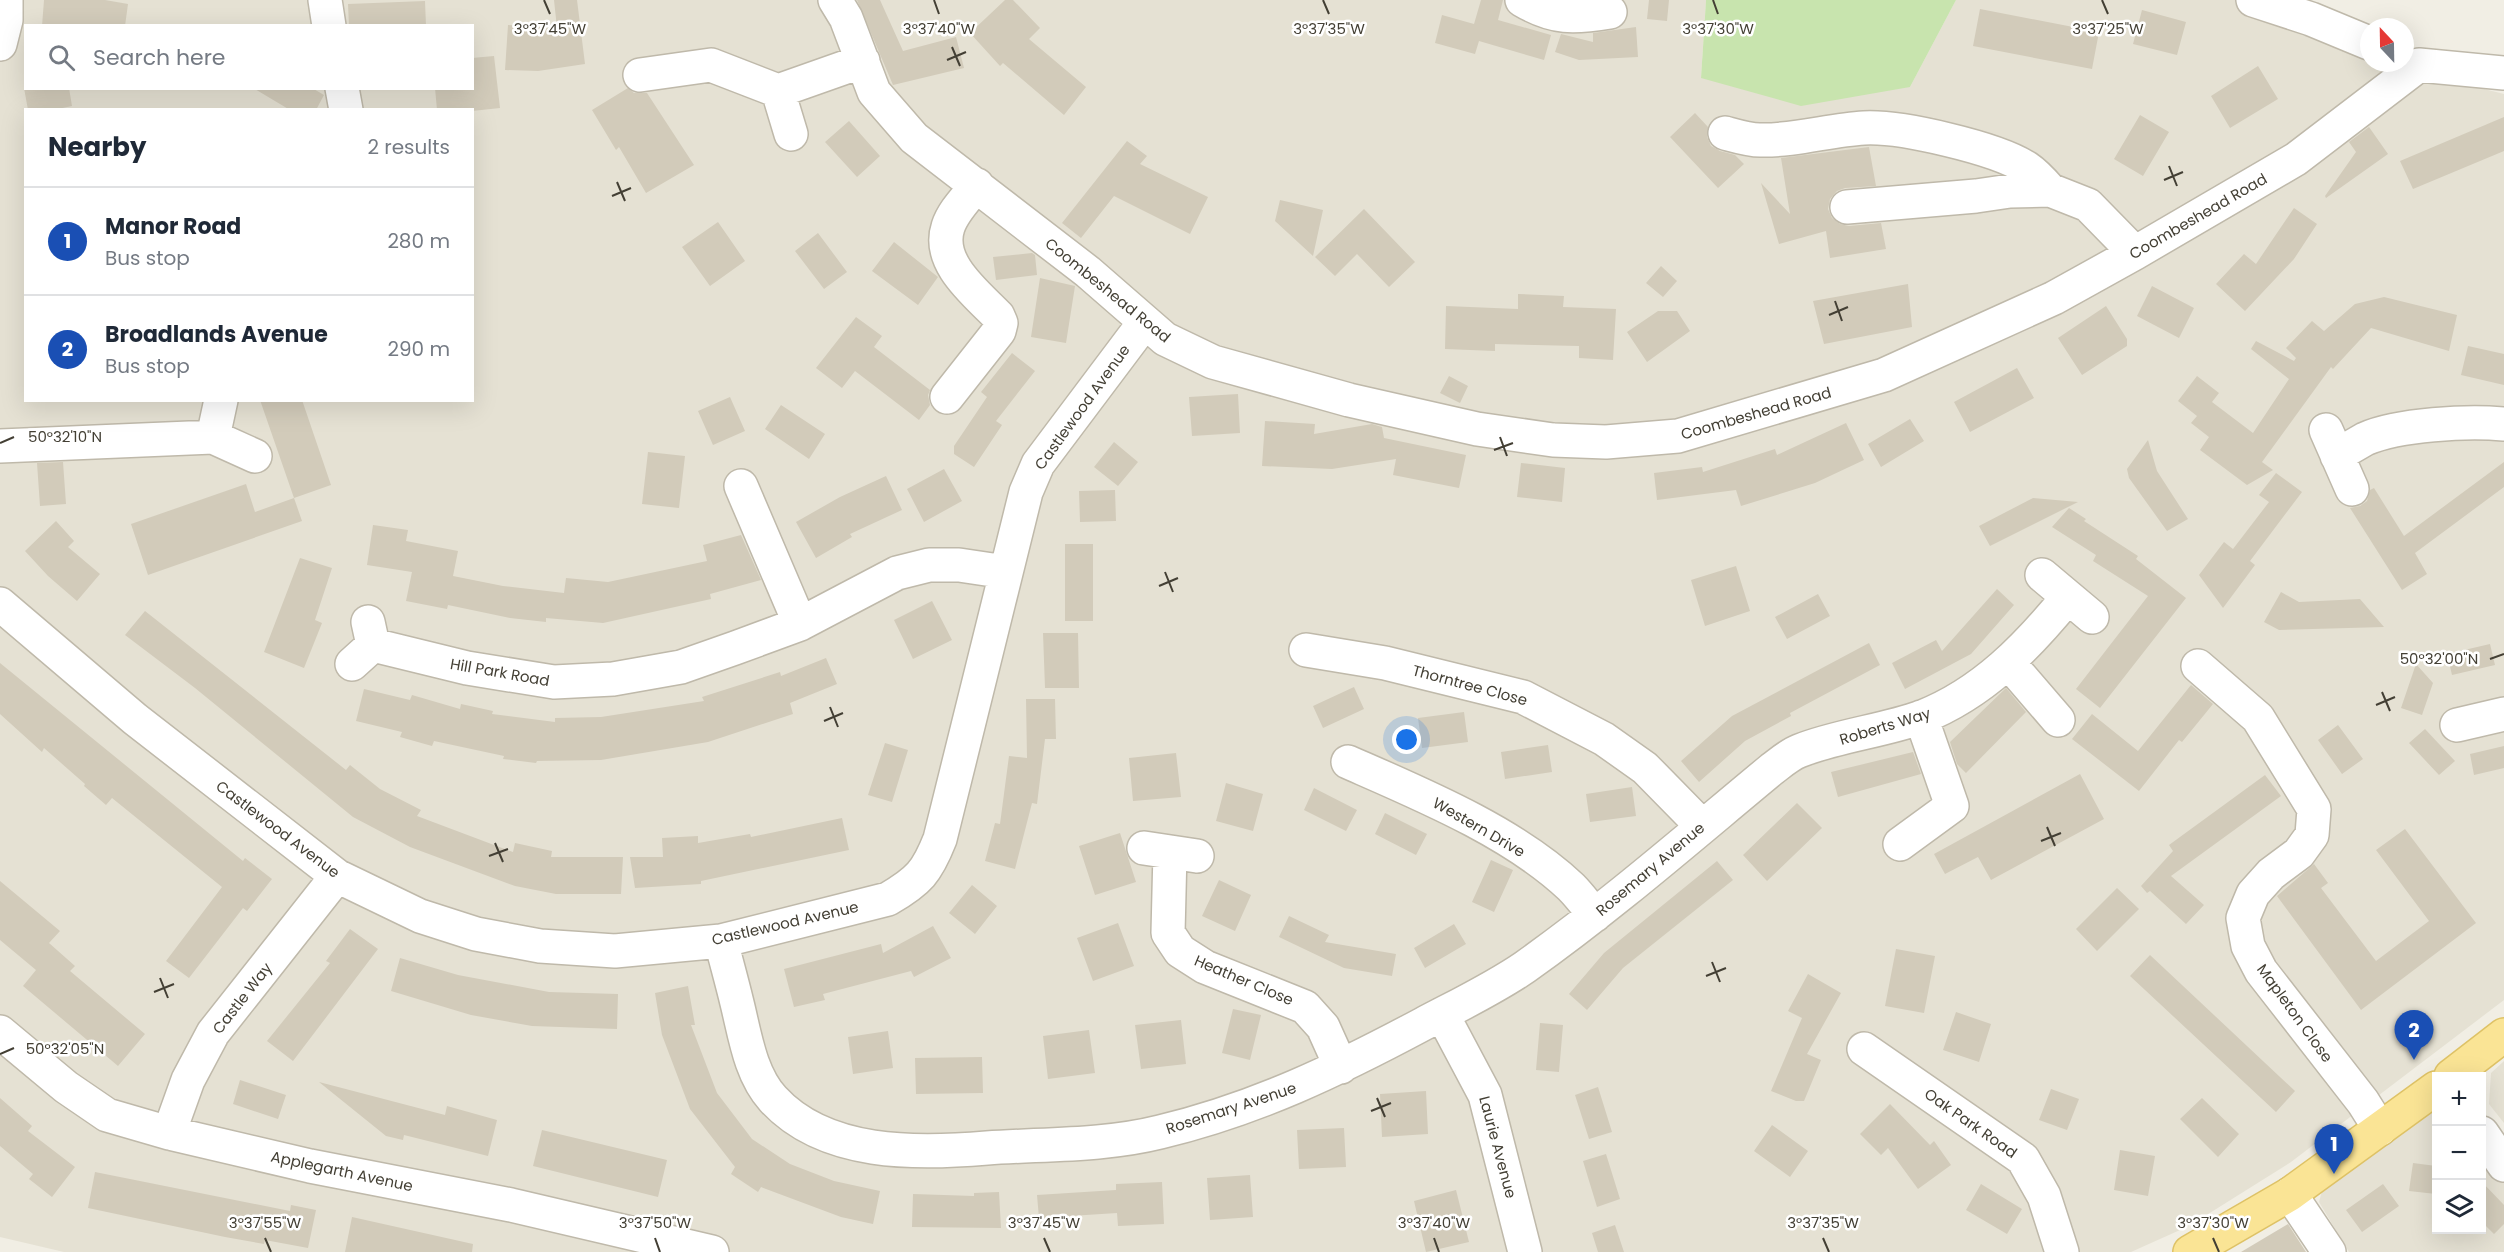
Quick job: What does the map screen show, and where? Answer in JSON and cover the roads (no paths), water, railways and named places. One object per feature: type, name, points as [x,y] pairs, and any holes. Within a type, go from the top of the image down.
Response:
[{"type":"main road","points":[[2457,1072],[2504,1035]]},
{"type":"main road","points":[[2190,1252],[2290,1194],[2432,1091]]},
{"type":"street","points":[[0,44],[6,20],[6,0]]},
{"type":"street","points":[[325,0],[329,24]]},
{"type":"street","name":"Coombeshead Road","points":[[836,0],[846,18],[874,92],[914,138],[933,155],[977,185],[1088,272],[1144,322],[1179,348],[1213,362],[1349,400],[1477,429],[1553,440],[1606,442],[1678,436],[1884,375],[2054,298],[2296,159],[2400,72]]},
{"type":"street","points":[[1522,0],[1550,14],[1574,18],[1610,12]]},
{"type":"street","points":[[2253,0],[2311,19],[2360,39]]},
{"type":"street","points":[[640,75],[711,65],[778,91],[863,61]]},
{"type":"street","name":"Coombeshead Road","points":[[2414,62],[2504,73]]},
{"type":"street","points":[[342,90],[346,108]]},
{"type":"street","points":[[778,91],[791,134]]},
{"type":"street","points":[[1725,133],[1758,140],[1795,139],[1864,128],[1892,129],[2000,155],[2026,167],[2050,190],[2088,205],[2135,253]]},
{"type":"street","points":[[946,398],[999,331],[1001,323],[998,316],[958,274],[948,254],[947,229],[956,212],[977,185]]},
{"type":"street","points":[[1847,207],[2010,191],[2050,190]]},
{"type":"street","name":"Castlewood Avenue","points":[[0,604],[135,719],[337,876],[420,916],[476,934],[540,946],[615,951],[721,940],[888,899],[911,886],[930,865],[940,839],[1026,492],[1038,464],[1144,322]]},
{"type":"street","points":[[213,437],[221,402]]},
{"type":"street","points":[[2352,489],[2331,443],[2411,428],[2475,422],[2504,424]]},
{"type":"street","points":[[0,446],[213,437],[255,456]]},
{"type":"street","points":[[740,481],[800,624]]},
{"type":"street","name":"Hill Park Road","points":[[364,644],[467,668],[554,682],[613,679],[681,667],[800,624],[897,573],[908,570],[929,565],[959,565],[1006,572]]},
{"type":"street","name":"Roberts Way","points":[[1772,769],[1798,752],[1921,717],[1963,698],[1996,674],[2041,630],[2080,607],[2042,575]]},
{"type":"street","name":"Thorntree Close","points":[[1306,650],[1385,663],[1523,697],[1604,738],[1645,768],[1702,826]]},
{"type":"street","points":[[2008,662],[2058,720]]},
{"type":"street","name":"Mapleton Close","points":[[2198,666],[2258,718],[2314,808],[2312,835],[2306,844],[2299,853],[2271,874],[2253,894],[2243,918],[2248,946],[2261,971],[2362,1102],[2380,1129]]},
{"type":"street","points":[[2457,725],[2504,714]]},
{"type":"street","points":[[1900,844],[1952,806],[1921,717]]},
{"type":"street","name":"Western Drive","points":[[1347,763],[1426,797],[1484,826],[1545,866],[1572,888],[1595,915]]},
{"type":"street","name":"Rosemary Avenue","points":[[721,940],[744,1035],[756,1071],[772,1098],[796,1119],[827,1134],[862,1145],[911,1151],[952,1151],[1117,1140],[1159,1132],[1279,1095],[1341,1067],[1442,1014],[1521,969],[1595,915],[1772,769]]},
{"type":"street","name":"Heather Close","points":[[1171,852],[1168,933],[1180,951],[1205,967],[1305,1007],[1323,1027],[1341,1067]]},
{"type":"street","name":"Castle Way","points":[[169,1133],[188,1080],[213,1033],[337,876]]},
{"type":"street","name":"Laurie Avenue","points":[[1442,1014],[1485,1095],[1525,1252]]},
{"type":"street","name":"Applegarth Avenue","points":[[0,1032],[66,1087],[107,1115],[169,1133],[310,1166],[511,1205],[712,1252]]},
{"type":"street","name":"Oak Park Road","points":[[1864,1049],[2023,1159],[2044,1196],[2062,1252]]},
{"type":"street","points":[[2486,1140],[2504,1165]]},
{"type":"street","points":[[2290,1194],[2329,1252]]},
{"type":"place","name":"Broadlands Avenue","points":[[2414,1060]]},
{"type":"place","name":"Manor Road","points":[[2334,1174]]}]
